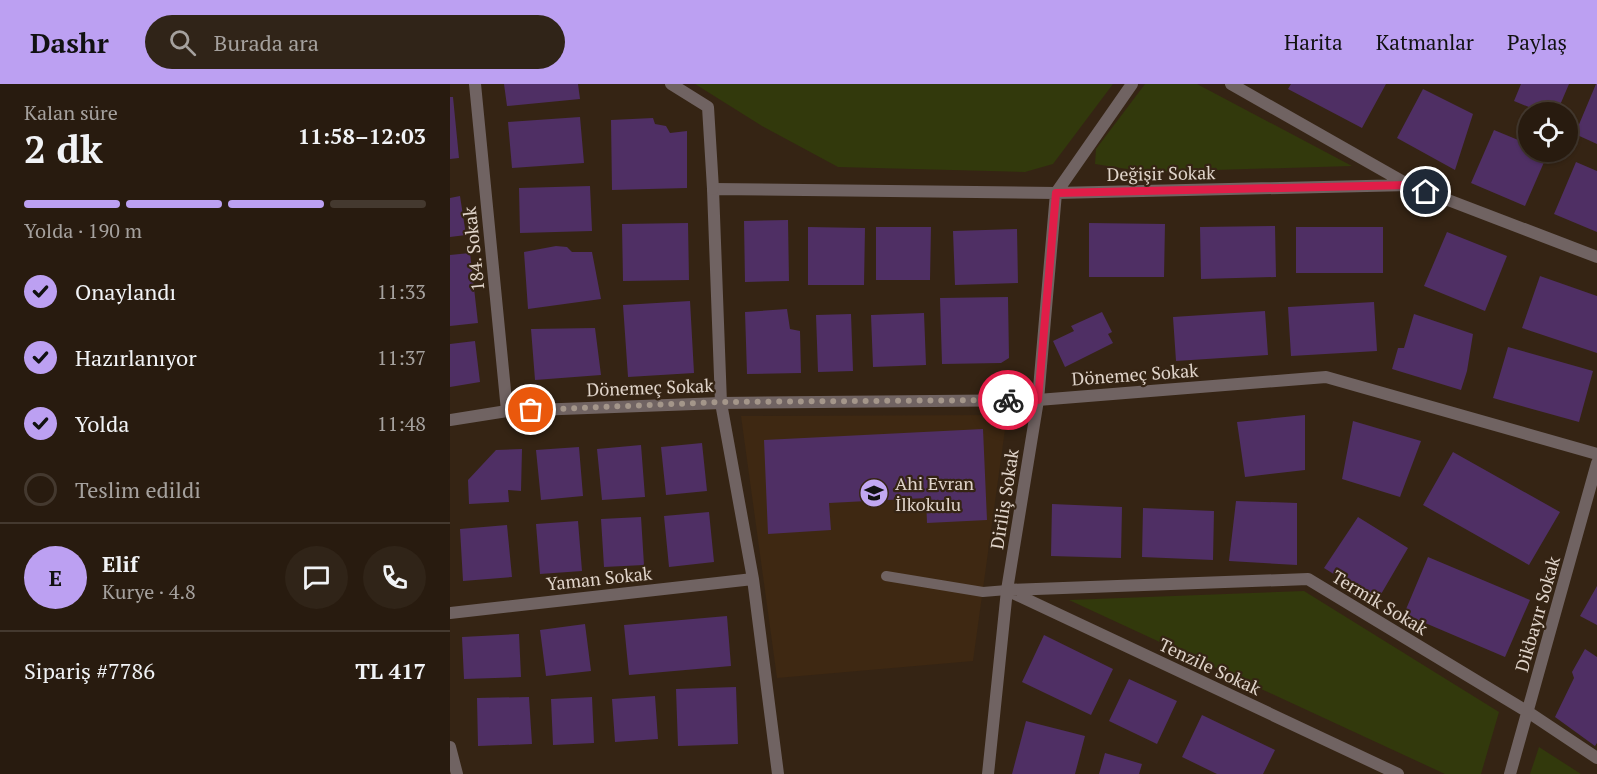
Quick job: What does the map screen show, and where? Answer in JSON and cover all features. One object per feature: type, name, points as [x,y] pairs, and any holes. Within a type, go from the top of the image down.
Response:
[{"type":"street","name":"184. Sokak","points":[[475,84],[507,411]]},
{"type":"street","points":[[671,84],[708,107],[721,402],[753,579],[778,774]]},
{"type":"street","points":[[1056,193],[1132,84]]},
{"type":"street","points":[[1231,84],[1409,185]]},
{"type":"street","name":"Değişir Sokak","points":[[713,189],[1056,193],[1409,185],[1597,257]]},
{"type":"street","name":"Diriliş Sokak","points":[[987,774],[1007,590],[1038,400],[1056,193]]},
{"type":"street","name":"Dönemeç Sokak","points":[[450,420],[507,411],[721,402],[1038,400],[1326,378],[1597,454]]},
{"type":"street","name":"Dikbayır Sokak","points":[[1510,774],[1594,493],[1597,463]]},
{"type":"street","name":"Yaman Sokak","points":[[450,613],[753,579]]},
{"type":"street","name":"Termik Sokak","points":[[1007,590],[1308,579],[1528,712],[1597,758]]},
{"type":"street","name":"Tenzile Sokak","points":[[1007,590],[1398,774]]},
{"type":"street","points":[[450,747],[457,774]]},
{"type":"street","points":[[450,762],[457,774]]},
{"type":"lane","points":[[886,576],[983,592],[1007,590]]},
{"type":"shaded area","name":"Ahi Evran İlkokulu","points":[[1007,415],[973,661],[777,678],[741,416]]},
{"type":"green space","points":[[695,84],[1113,84],[1053,164],[1025,172],[838,167],[762,126]]},
{"type":"green space","points":[[1145,84],[1197,84],[1352,166],[1146,172],[1095,164],[1096,149]]},
{"type":"green space","points":[[1304,591],[1499,712],[1481,774],[1445,774],[1069,600]]},
{"type":"green space","points":[[1539,747],[1581,774],[1530,774]]},
{"type":"building","points":[[504,84],[578,84],[580,99],[507,106]]},
{"type":"building","points":[[1291,84],[1386,84],[1362,128],[1288,89]]},
{"type":"building","points":[[1521,84],[1569,84],[1561,102],[1514,101]]},
{"type":"building","points":[[1597,84],[1597,144],[1578,135],[1578,127]]},
{"type":"building","points":[[1423,89],[1473,114],[1455,170],[1397,138]]},
{"type":"building","points":[[450,97],[453,97],[459,158],[450,159]]},
{"type":"building","points":[[580,117],[584,163],[512,168],[508,122]]},
{"type":"building","points":[[653,118],[655,124],[666,126],[670,133],[687,131],[687,188],[612,190],[611,120]]},
{"type":"building","points":[[1494,130],[1518,140],[1518,162],[1544,162],[1525,206],[1471,183]]},
{"type":"building","points":[[1576,162],[1597,171],[1597,232],[1554,214]]},
{"type":"building","points":[[590,186],[592,231],[520,233],[519,188]]},
{"type":"building","points":[[460,196],[466,235],[450,237],[450,198]]},
{"type":"building","points":[[788,220],[789,281],[745,282],[744,221]]},
{"type":"building","points":[[688,223],[689,280],[623,281],[622,224]]},
{"type":"building","points":[[1089,223],[1165,224],[1164,277],[1089,277]]},
{"type":"building","points":[[1275,226],[1276,277],[1201,279],[1200,227]]},
{"type":"building","points":[[808,227],[865,228],[864,285],[808,285]]},
{"type":"building","points":[[876,227],[931,227],[930,280],[876,280]]},
{"type":"building","points":[[1296,227],[1383,227],[1383,273],[1296,273]]},
{"type":"building","points":[[1017,229],[1018,283],[955,285],[953,231]]},
{"type":"building","points":[[1447,232],[1507,256],[1485,311],[1424,286]]},
{"type":"building","points":[[556,246],[567,247],[572,252],[592,252],[601,299],[528,309],[524,252]]},
{"type":"building","points":[[470,253],[478,323],[450,326],[450,255]]},
{"type":"building","points":[[1540,276],[1597,296],[1597,353],[1522,328]]},
{"type":"building","points":[[1008,297],[1009,358],[1001,363],[942,364],[940,298]]},
{"type":"building","points":[[690,301],[694,373],[628,377],[623,305]]},
{"type":"building","points":[[1374,302],[1377,351],[1291,356],[1288,307]]},
{"type":"building","points":[[787,309],[790,329],[800,331],[801,373],[747,374],[745,312]]},
{"type":"building","points":[[1265,311],[1268,355],[1176,361],[1173,317]]},
{"type":"building","points":[[1102,312],[1112,332],[1108,334],[1113,343],[1065,367],[1053,341],[1074,331],[1071,326]]},
{"type":"building","points":[[924,313],[926,365],[873,367],[871,315]]},
{"type":"building","points":[[851,314],[853,371],[818,372],[816,315]]},
{"type":"building","points":[[1414,314],[1473,334],[1467,371],[1461,390],[1392,369],[1398,348],[1404,348]]},
{"type":"building","points":[[595,328],[601,375],[535,380],[531,329]]},
{"type":"building","points":[[475,341],[480,382],[450,387],[450,344]]},
{"type":"building","points":[[1508,347],[1593,371],[1579,422],[1493,398]]},
{"type":"building","points":[[1305,415],[1305,470],[1245,477],[1237,422]]},
{"type":"building","points":[[1353,421],[1421,441],[1400,497],[1342,479]]},
{"type":"building","points":[[983,429],[987,520],[927,523],[926,498],[829,503],[831,530],[768,534],[764,440]]},
{"type":"building","points":[[702,443],[707,491],[666,495],[661,447]]},
{"type":"building","points":[[641,445],[645,497],[602,500],[597,449]]},
{"type":"building","points":[[579,447],[583,496],[541,500],[536,450]]},
{"type":"building","points":[[522,449],[521,491],[508,490],[509,502],[469,504],[468,480],[496,450]]},
{"type":"building","points":[[1453,452],[1560,512],[1529,565],[1423,505]]},
{"type":"building","points":[[1236,501],[1297,503],[1297,565],[1229,561]]},
{"type":"building","points":[[1052,504],[1122,507],[1121,558],[1051,556]]},
{"type":"building","points":[[1143,508],[1214,511],[1213,560],[1142,557]]},
{"type":"building","points":[[709,512],[714,562],[669,567],[664,516]]},
{"type":"building","points":[[641,517],[644,565],[604,567],[601,519]]},
{"type":"building","points":[[1358,517],[1408,548],[1377,601],[1324,568]]},
{"type":"building","points":[[578,521],[582,571],[540,574],[536,524]]},
{"type":"building","points":[[507,525],[512,577],[463,581],[460,529]]},
{"type":"building","points":[[1428,557],[1530,600],[1505,657],[1404,614]]},
{"type":"building","points":[[1597,586],[1597,625],[1580,616]]},
{"type":"building","points":[[727,616],[731,666],[629,675],[624,625]]},
{"type":"building","points":[[585,624],[591,671],[546,676],[540,630]]},
{"type":"building","points":[[519,634],[521,677],[464,679],[462,637]]},
{"type":"building","points":[[1044,635],[1113,669],[1091,715],[1022,682]]},
{"type":"building","points":[[1585,649],[1597,657],[1597,743],[1595,746],[1555,717],[1574,678],[1572,672]]},
{"type":"building","points":[[1129,679],[1177,701],[1157,744],[1109,721]]},
{"type":"building","points":[[736,687],[738,744],[678,746],[676,689]]},
{"type":"building","points":[[655,696],[658,739],[615,742],[612,699]]},
{"type":"building","points":[[529,697],[532,744],[478,746],[477,698]]},
{"type":"building","points":[[592,697],[594,743],[553,745],[551,699]]},
{"type":"building","points":[[1202,715],[1275,750],[1263,774],[1217,774],[1182,757]]},
{"type":"building","points":[[1026,721],[1085,736],[1075,774],[1012,774]]},
{"type":"building","points":[[1105,753],[1142,764],[1139,774],[1099,774]]},
{"type":"way so far","points":[[531,410],[721,402],[1008,400]]},
{"type":"place","name":"Ahi Evran İlkokulu","points":[[874,493]]},
{"type":"route","points":[[1008,400],[1038,400],[1056,193],[1409,185],[1426,192]]}]
